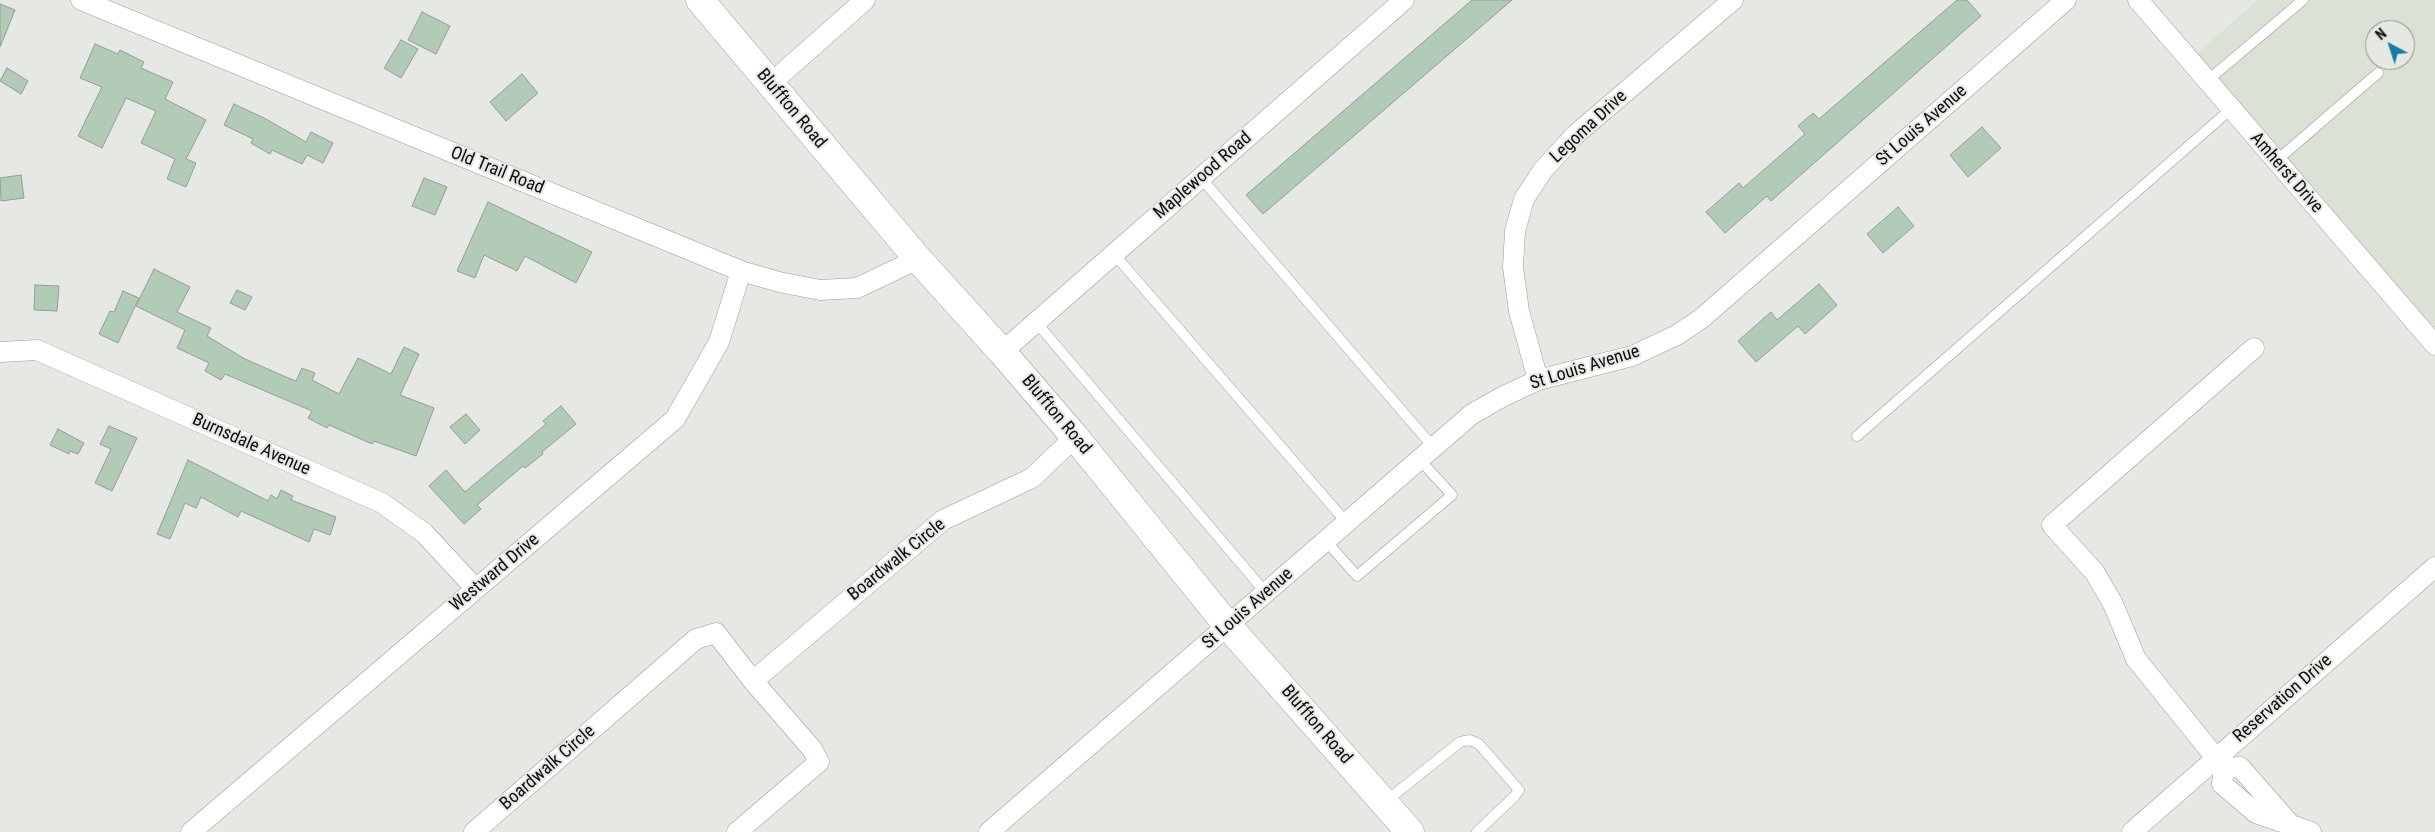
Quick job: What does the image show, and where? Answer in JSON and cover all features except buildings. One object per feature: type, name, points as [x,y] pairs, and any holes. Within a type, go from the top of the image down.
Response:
[{"type":"main road","name":"Bluffton Road","points":[[700,0],[918,259],[1075,437],[1228,626],[1410,832]]},
{"type":"street","points":[[770,84],[865,0]]},
{"type":"street","name":"Maplewood Road","points":[[1002,352],[1404,0]]},
{"type":"street","name":"Legoma Drive","points":[[1538,380],[1519,311],[1513,267],[1515,231],[1524,199],[1543,170],[1575,135],[1733,0]]},
{"type":"street","name":"St Louis Avenue","points":[[989,832],[1472,414],[1538,380],[1632,356],[1678,335],[1702,318],[2066,0]]},
{"type":"street","name":"Amherst Drive","points":[[2138,0],[2435,345]]},
{"type":"street","name":"Old Trail Road","points":[[88,1],[740,271],[779,282],[820,290],[857,288],[918,259]]},
{"type":"street","name":"Westward Drive","points":[[191,832],[675,419],[719,342],[740,271]]},
{"type":"street","points":[[2254,348],[2052,525],[2095,573],[2113,604],[2136,659],[2220,763],[2240,767],[2290,824],[2311,832]]},
{"type":"street","name":"Burnsdale Avenue","points":[[0,352],[37,350],[382,503],[424,533],[476,590]]},
{"type":"street","name":"Boardwalk Circle","points":[[753,681],[943,520],[1032,478],[1075,437]]},
{"type":"street","name":"Reservation Drive","points":[[2132,832],[2220,763],[2435,567]]},
{"type":"street","name":"Boardwalk Circle","points":[[474,832],[696,638],[716,634],[753,681],[812,748],[819,762],[737,832]]},
{"type":"lane","points":[[2207,81],[2303,0]]},
{"type":"lane","points":[[2276,161],[2378,73]]},
{"type":"lane","points":[[1857,436],[2231,109]]},
{"type":"lane","points":[[1201,178],[1427,454],[1452,495],[1357,576],[1326,541]]},
{"type":"lane","points":[[1114,254],[1347,523]]},
{"type":"lane","points":[[1036,322],[1266,593]]},
{"type":"lane","points":[[1384,803],[1460,742],[1470,740],[1479,744],[1519,790],[1477,832]]},
{"type":"shaded area","points":[[2258,0],[2435,0],[2435,332],[2194,56]]}]
